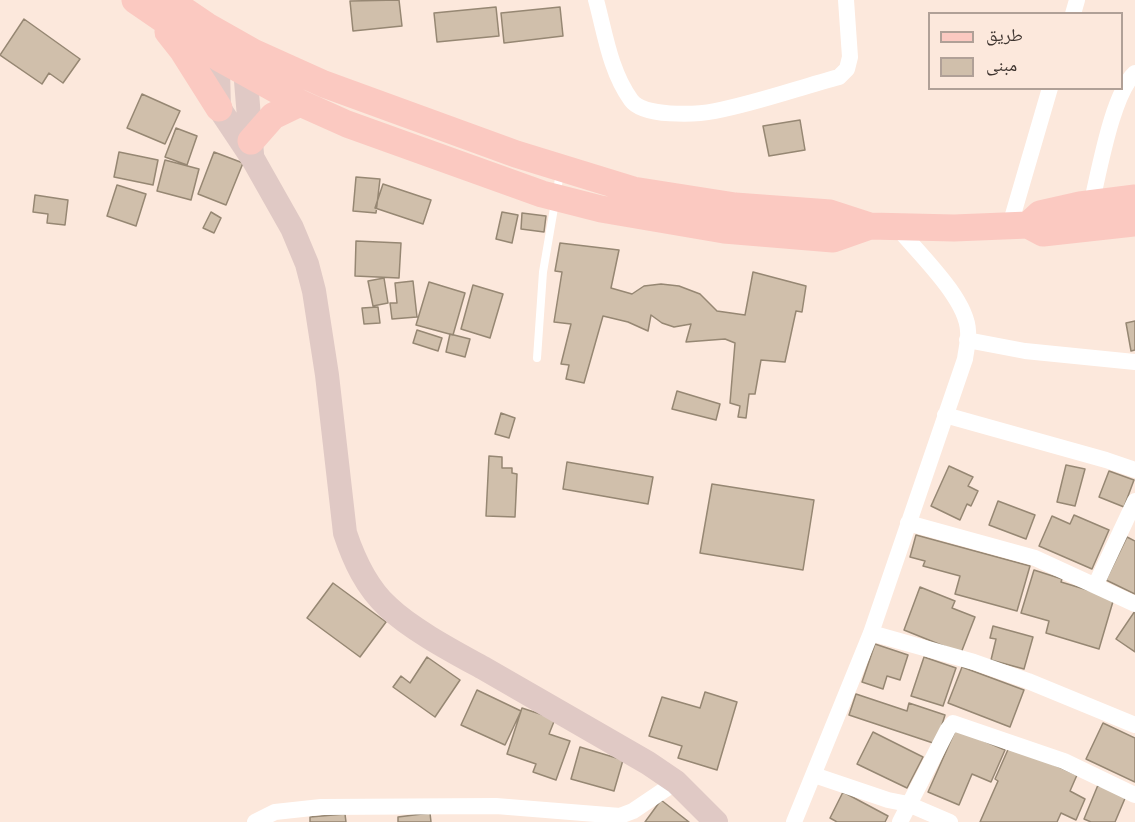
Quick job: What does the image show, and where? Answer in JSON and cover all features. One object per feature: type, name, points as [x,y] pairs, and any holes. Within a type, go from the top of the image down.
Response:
[{"type":"main road","points":[[190,0],[207,26],[238,56],[335,88],[560,169],[633,190],[735,206],[830,213],[884,227],[954,228],[1019,225],[1043,233],[1135,223]]},
{"type":"main road","points":[[148,3],[207,26]]},
{"type":"main road","points":[[148,3],[238,56],[300,103],[357,128],[542,194],[601,209],[724,230],[833,239],[884,227]]},
{"type":"main road","points":[[148,3],[183,51],[219,108],[252,150],[292,228],[307,264],[314,291],[327,375],[345,533],[352,553],[375,593],[389,609],[457,653],[648,763],[676,782],[716,822]]},
{"type":"main road","points":[[219,108],[217,75],[238,56]]},
{"type":"main road","points":[[238,56],[246,89],[252,150]]},
{"type":"main road","points":[[252,150],[273,116],[300,103]]},
{"type":"main road","points":[[1019,225],[1040,214],[1135,198]]},
{"type":"street","points":[[596,0],[615,70],[632,102],[649,111],[668,114],[713,112],[839,77],[847,69],[850,57],[846,0]]},
{"type":"street","points":[[1092,205],[1111,120],[1129,78],[1135,73]]},
{"type":"street","points":[[1019,225],[1050,90]]},
{"type":"street","points":[[794,822],[871,633],[965,359],[968,329],[957,300],[947,285],[884,227]]},
{"type":"street","points":[[967,340],[1025,351],[1135,362]]},
{"type":"street","points":[[945,415],[1135,470]]},
{"type":"street","points":[[1095,585],[1135,501]]},
{"type":"street","points":[[908,523],[1035,558],[1135,604]]},
{"type":"street","points":[[871,633],[1028,681],[1135,725]]},
{"type":"street","points":[[900,822],[953,723],[1064,761],[1135,795]]},
{"type":"street","points":[[814,775],[888,800],[908,804],[950,822]]},
{"type":"street","points":[[255,822],[275,812],[290,809],[345,807],[496,806],[620,816],[633,811],[676,782]]},
{"type":"lane","points":[[537,358],[543,272],[560,169]]},
{"type":"building","points":[[399,0],[402,26],[353,31],[350,1]]},
{"type":"building","points":[[496,7],[499,36],[437,42],[434,13]]},
{"type":"building","points":[[560,7],[563,36],[504,43],[501,13]]},
{"type":"building","points":[[24,19],[80,59],[63,83],[49,73],[42,84],[0,55]]},
{"type":"building","points":[[142,94],[180,111],[165,144],[127,128]]},
{"type":"building","points":[[800,120],[805,150],[769,156],[763,126]]},
{"type":"building","points":[[176,128],[197,136],[187,165],[165,157]]},
{"type":"building","points":[[119,152],[158,160],[153,185],[114,177]]},
{"type":"building","points":[[214,152],[243,163],[226,205],[198,194]]},
{"type":"building","points":[[165,160],[199,169],[191,200],[157,191]]},
{"type":"building","points":[[356,177],[380,179],[376,213],[353,211]]},
{"type":"building","points":[[383,184],[431,200],[423,224],[375,208]]},
{"type":"building","points":[[117,185],[146,194],[136,226],[107,216]]},
{"type":"building","points":[[35,195],[68,200],[65,225],[47,223],[48,214],[33,212]]},
{"type":"building","points":[[211,212],[221,218],[214,233],[203,228]]},
{"type":"building","points":[[502,212],[518,215],[512,243],[496,239]]},
{"type":"building","points":[[522,213],[546,216],[544,232],[521,229]]},
{"type":"building","points":[[356,241],[401,243],[399,278],[355,276]]},
{"type":"building","points":[[560,243],[619,250],[611,288],[632,294],[644,286],[661,284],[679,286],[700,294],[717,311],[745,315],[753,272],[806,286],[802,312],[796,311],[785,362],[761,360],[755,394],[749,394],[746,418],[738,417],[740,406],[730,403],[735,343],[725,339],[686,342],[691,324],[674,327],[662,323],[651,315],[648,331],[628,322],[603,316],[584,383],[566,379],[569,365],[561,364],[571,324],[554,322],[562,272],[555,271]]},
{"type":"building","points":[[384,278],[388,303],[373,306],[368,281]]},
{"type":"building","points":[[413,281],[417,317],[392,319],[390,303],[397,303],[395,283]]},
{"type":"building","points":[[429,282],[465,293],[453,335],[416,325]]},
{"type":"building","points":[[473,285],[503,294],[490,338],[461,329]]},
{"type":"building","points":[[378,307],[380,323],[364,324],[362,308]]},
{"type":"building","points":[[1135,321],[1135,350],[1131,351],[1126,323]]},
{"type":"building","points":[[417,330],[442,338],[438,351],[413,343]]},
{"type":"building","points":[[450,334],[470,339],[465,357],[446,352]]},
{"type":"building","points":[[677,391],[720,404],[716,420],[672,409]]},
{"type":"building","points":[[501,413],[515,418],[509,438],[495,434]]},
{"type":"building","points":[[489,456],[502,457],[502,468],[512,468],[512,473],[517,474],[515,517],[486,516]]},
{"type":"building","points":[[567,462],[653,477],[648,504],[563,489]]},
{"type":"building","points":[[1066,465],[1085,469],[1075,506],[1057,502]]},
{"type":"building","points":[[949,466],[973,477],[968,486],[978,491],[971,506],[967,504],[960,520],[931,506]]},
{"type":"building","points":[[1109,471],[1134,480],[1124,507],[1099,497]]},
{"type":"building","points":[[712,484],[814,500],[803,570],[700,553]]},
{"type":"building","points":[[998,501],[1035,515],[1026,539],[989,525]]},
{"type":"building","points":[[1074,515],[1109,530],[1092,569],[1039,546],[1052,516],[1070,524]]},
{"type":"building","points":[[916,535],[1030,566],[1017,611],[955,594],[960,576],[923,566],[925,561],[910,557]]},
{"type":"building","points":[[1127,537],[1135,541],[1135,594],[1106,580]]},
{"type":"building","points":[[1034,570],[1062,579],[1061,582],[1114,598],[1099,649],[1046,633],[1049,621],[1021,613]]},
{"type":"building","points":[[333,583],[386,622],[360,657],[307,618]]},
{"type":"building","points":[[920,587],[955,601],[952,608],[975,617],[961,653],[904,630]]},
{"type":"building","points":[[1135,611],[1135,652],[1116,639]]},
{"type":"building","points":[[993,626],[1033,637],[1024,669],[991,660],[996,639],[990,638]]},
{"type":"building","points":[[875,644],[908,655],[900,680],[887,676],[883,689],[862,682]]},
{"type":"building","points":[[427,657],[460,680],[435,717],[393,687],[401,676],[410,683]]},
{"type":"building","points":[[924,657],[956,668],[943,706],[911,696]]},
{"type":"building","points":[[962,667],[1024,690],[1010,727],[948,703]]},
{"type":"building","points":[[477,690],[521,711],[505,745],[461,725]]},
{"type":"building","points":[[705,692],[737,702],[717,770],[678,758],[682,746],[649,736],[662,697],[700,708]]},
{"type":"building","points":[[856,694],[907,711],[909,703],[945,715],[936,744],[849,715]]},
{"type":"building","points":[[522,708],[555,719],[549,734],[570,741],[556,780],[533,772],[536,764],[507,754]]},
{"type":"building","points":[[1103,723],[1135,738],[1135,782],[1086,759]]},
{"type":"building","points":[[956,729],[1005,750],[991,782],[972,774],[959,805],[928,792]]},
{"type":"building","points":[[873,732],[923,757],[907,788],[857,764]]},
{"type":"building","points":[[1010,745],[1077,775],[1070,791],[1085,799],[1076,820],[1061,813],[1057,822],[980,822],[998,781],[995,779]]},
{"type":"building","points":[[580,747],[623,760],[614,791],[571,779]]},
{"type":"building","points":[[1098,785],[1126,796],[1115,822],[1091,822],[1084,819]]},
{"type":"building","points":[[843,792],[888,816],[885,822],[837,822],[830,818]]},
{"type":"building","points":[[661,800],[689,822],[645,822]]},
{"type":"building","points":[[430,813],[431,822],[398,822],[398,817]]},
{"type":"building","points":[[345,814],[346,822],[310,822],[310,817]]}]
